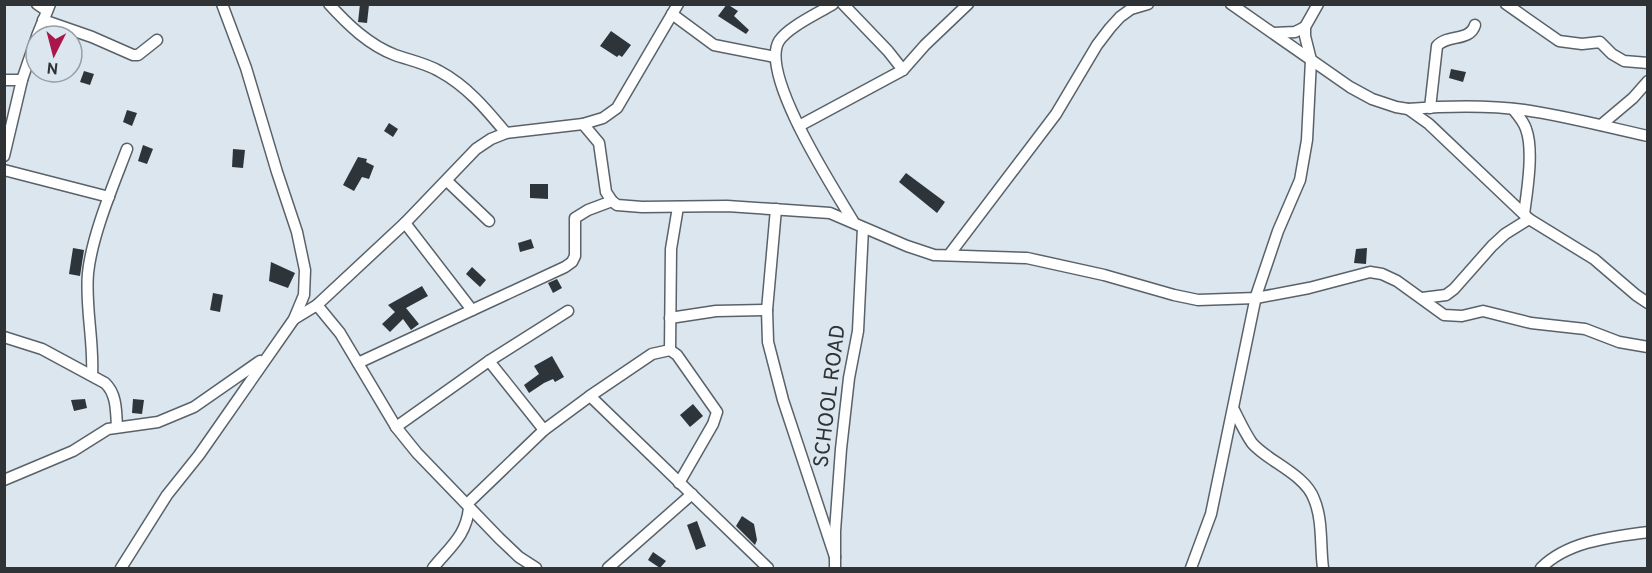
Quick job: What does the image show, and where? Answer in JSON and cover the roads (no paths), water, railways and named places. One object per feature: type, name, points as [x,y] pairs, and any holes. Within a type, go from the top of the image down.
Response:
[{"type":"street","points":[[37,4],[92,37],[133,55],[138,55],[157,40]]},
{"type":"street","points":[[121,568],[167,495],[199,455],[294,319],[304,295],[305,270],[297,232],[246,68],[222,4]]},
{"type":"street","points":[[329,4],[357,32],[377,46],[437,70],[461,85],[475,96],[506,133]]},
{"type":"street","points":[[833,4],[790,31],[779,41],[776,57],[780,82],[800,126],[853,221]]},
{"type":"street","points":[[843,4],[903,70]]},
{"type":"street","points":[[800,126],[903,70],[925,45],[968,4]]},
{"type":"street","points":[[949,255],[1051,121],[1097,45],[1110,28],[1131,9],[1148,4]]},
{"type":"street","points":[[1231,4],[1350,87],[1372,99],[1396,107],[1513,109],[1647,136]]},
{"type":"street","points":[[1191,568],[1211,514],[1256,298],[1278,231],[1300,180],[1307,140],[1311,60],[1305,27],[1318,4]]},
{"type":"street","points":[[1506,4],[1559,41],[1582,44],[1600,42],[1612,54],[1624,61],[1647,63]]},
{"type":"street","points":[[294,319],[317,305],[405,223],[476,149],[491,139],[506,133],[583,124],[603,118],[617,108],[675,9],[714,45],[776,57]]},
{"type":"street","points":[[1430,108],[1437,46],[1441,40],[1469,35],[1475,26]]},
{"type":"street","points":[[1272,32],[1284,33],[1305,27]]},
{"type":"street","points":[[4,156],[24,74]]},
{"type":"street","points":[[4,80],[22,80]]},
{"type":"street","points":[[1600,125],[1633,98],[1647,81]]},
{"type":"street","points":[[1408,109],[1429,124],[1526,216],[1594,259],[1647,303]]},
{"type":"street","points":[[1422,298],[1446,295],[1454,289],[1498,240],[1526,216],[1527,130],[1513,109]]},
{"type":"street","points":[[583,124],[598,143],[606,192],[617,205],[776,209],[830,213],[934,255],[1027,258],[1104,275],[1198,300],[1256,298],[1309,288],[1370,272],[1382,274],[1397,281],[1444,315],[1462,316],[1484,311],[1532,323],[1585,329],[1619,342],[1647,347]]},
{"type":"street","points":[[92,375],[93,341],[88,299],[88,272],[109,197],[127,149]]},
{"type":"street","points":[[4,170],[109,197]]},
{"type":"street","points":[[447,181],[489,221]]},
{"type":"street","points":[[358,363],[528,285],[572,262],[575,256],[574,218],[612,201]]},
{"type":"street","points":[[670,350],[671,249],[678,207]]},
{"type":"street","points":[[776,209],[767,309],[768,342],[783,400],[835,563]]},
{"type":"street","points":[[405,223],[472,310]]},
{"type":"street","name":"SCHOOL ROAD","points":[[835,563],[841,449],[849,378],[858,331],[863,228]]},
{"type":"street","points":[[317,305],[340,333],[396,427],[417,453],[519,557],[536,568]]},
{"type":"street","points":[[670,318],[716,311],[767,309]]},
{"type":"street","points":[[396,427],[489,361],[568,311]]},
{"type":"street","points":[[4,337],[42,349],[92,375],[112,389],[117,427]]},
{"type":"street","points":[[434,568],[464,530],[469,518],[468,505],[544,430],[651,354],[670,350],[677,355],[696,379],[717,412],[713,424],[679,483]]},
{"type":"street","points":[[4,480],[73,451],[108,429],[158,422],[194,407],[267,356]]},
{"type":"street","points":[[489,361],[544,430]]},
{"type":"street","points":[[590,396],[768,568]]},
{"type":"street","points":[[1233,410],[1252,443],[1311,492],[1315,500],[1319,523],[1323,568]]},
{"type":"street","points":[[608,568],[692,494]]},
{"type":"street","points":[[1541,568],[1574,548],[1595,541],[1647,532]]}]
